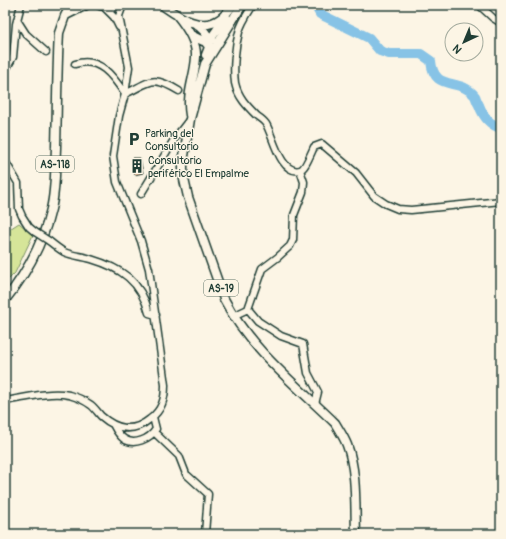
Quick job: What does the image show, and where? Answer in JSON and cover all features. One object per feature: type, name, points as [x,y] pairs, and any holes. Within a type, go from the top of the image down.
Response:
[{"type":"main road","name":"AS-118","points":[[5,300],[26,271],[36,253],[52,208],[55,172],[59,33],[71,5]]},
{"type":"main road","points":[[65,16],[86,5]]},
{"type":"main road","points":[[102,6],[111,7],[122,5]]},
{"type":"main road","points":[[162,5],[187,21],[196,24],[210,24],[220,19],[233,5]]},
{"type":"main road","points":[[192,76],[202,53],[233,5]]},
{"type":"main road","points":[[191,35],[203,41],[209,41],[216,37],[242,5]]},
{"type":"main road","points":[[195,102],[205,64],[242,5]]},
{"type":"main road","points":[[177,15],[191,35],[196,56],[189,100],[191,118]]},
{"type":"main road","points":[[195,102],[194,94],[199,71],[210,46],[206,32],[196,24]]},
{"type":"main road","name":"AS-19","points":[[195,102],[183,162],[185,186],[224,299],[243,331],[264,354],[335,423],[347,445],[352,462],[356,534]]},
{"type":"street","points":[[5,71],[13,57],[20,5]]},
{"type":"street","points":[[114,426],[125,429],[138,427],[153,417],[162,407],[165,397],[165,385],[149,269],[141,241],[118,182],[113,156],[129,67],[119,16],[122,5]]},
{"type":"street","points":[[253,5],[239,31],[234,67],[235,84],[239,96],[266,124],[276,151],[284,164],[293,170],[300,170],[304,168],[314,148],[322,144],[356,173],[374,196],[386,204],[398,209],[411,210],[501,201]]},
{"type":"street","points":[[479,5],[501,23]]},
{"type":"street","points":[[102,6],[114,16],[121,30]]},
{"type":"street","points":[[17,20],[26,34],[46,52]]},
{"type":"street","points":[[75,64],[87,61],[98,65],[109,73],[125,94]]},
{"type":"street","points":[[125,94],[147,82],[167,84],[179,92]]},
{"type":"street","points":[[141,194],[175,138],[191,118]]},
{"type":"street","points":[[5,160],[18,183],[19,209],[29,227],[63,251],[79,257],[90,258],[129,277],[140,290],[149,313],[156,315]]},
{"type":"street","points":[[233,316],[248,309],[262,269],[290,246],[293,240],[294,215],[303,192],[304,182],[300,170]]},
{"type":"street","points":[[248,309],[258,321],[281,336],[303,344],[308,373],[318,392],[315,404]]},
{"type":"street","points":[[5,401],[52,394],[68,395],[82,399],[114,426],[124,439],[131,442],[144,440],[154,432],[156,429],[153,417]]},
{"type":"street","points":[[154,432],[179,456],[186,474],[208,494],[205,534]]},
{"type":"green space","points":[[19,223],[33,235],[15,273],[5,283],[5,232]]},
{"type":"building","name":"Consultorio periférico El Empalme","points":[[132,158],[140,158],[143,173],[135,175],[132,167]]},
{"type":"waterway","points":[[315,5],[320,14],[369,38],[380,51],[389,54],[421,54],[431,61],[433,71],[442,81],[469,90],[475,96],[482,113],[487,120],[493,125],[501,128]]},
{"type":"place","name":"Parking del Consultorio","points":[[134,139]]},
{"type":"place","name":"Consultorio periférico El Empalme","points":[[137,166]]}]
